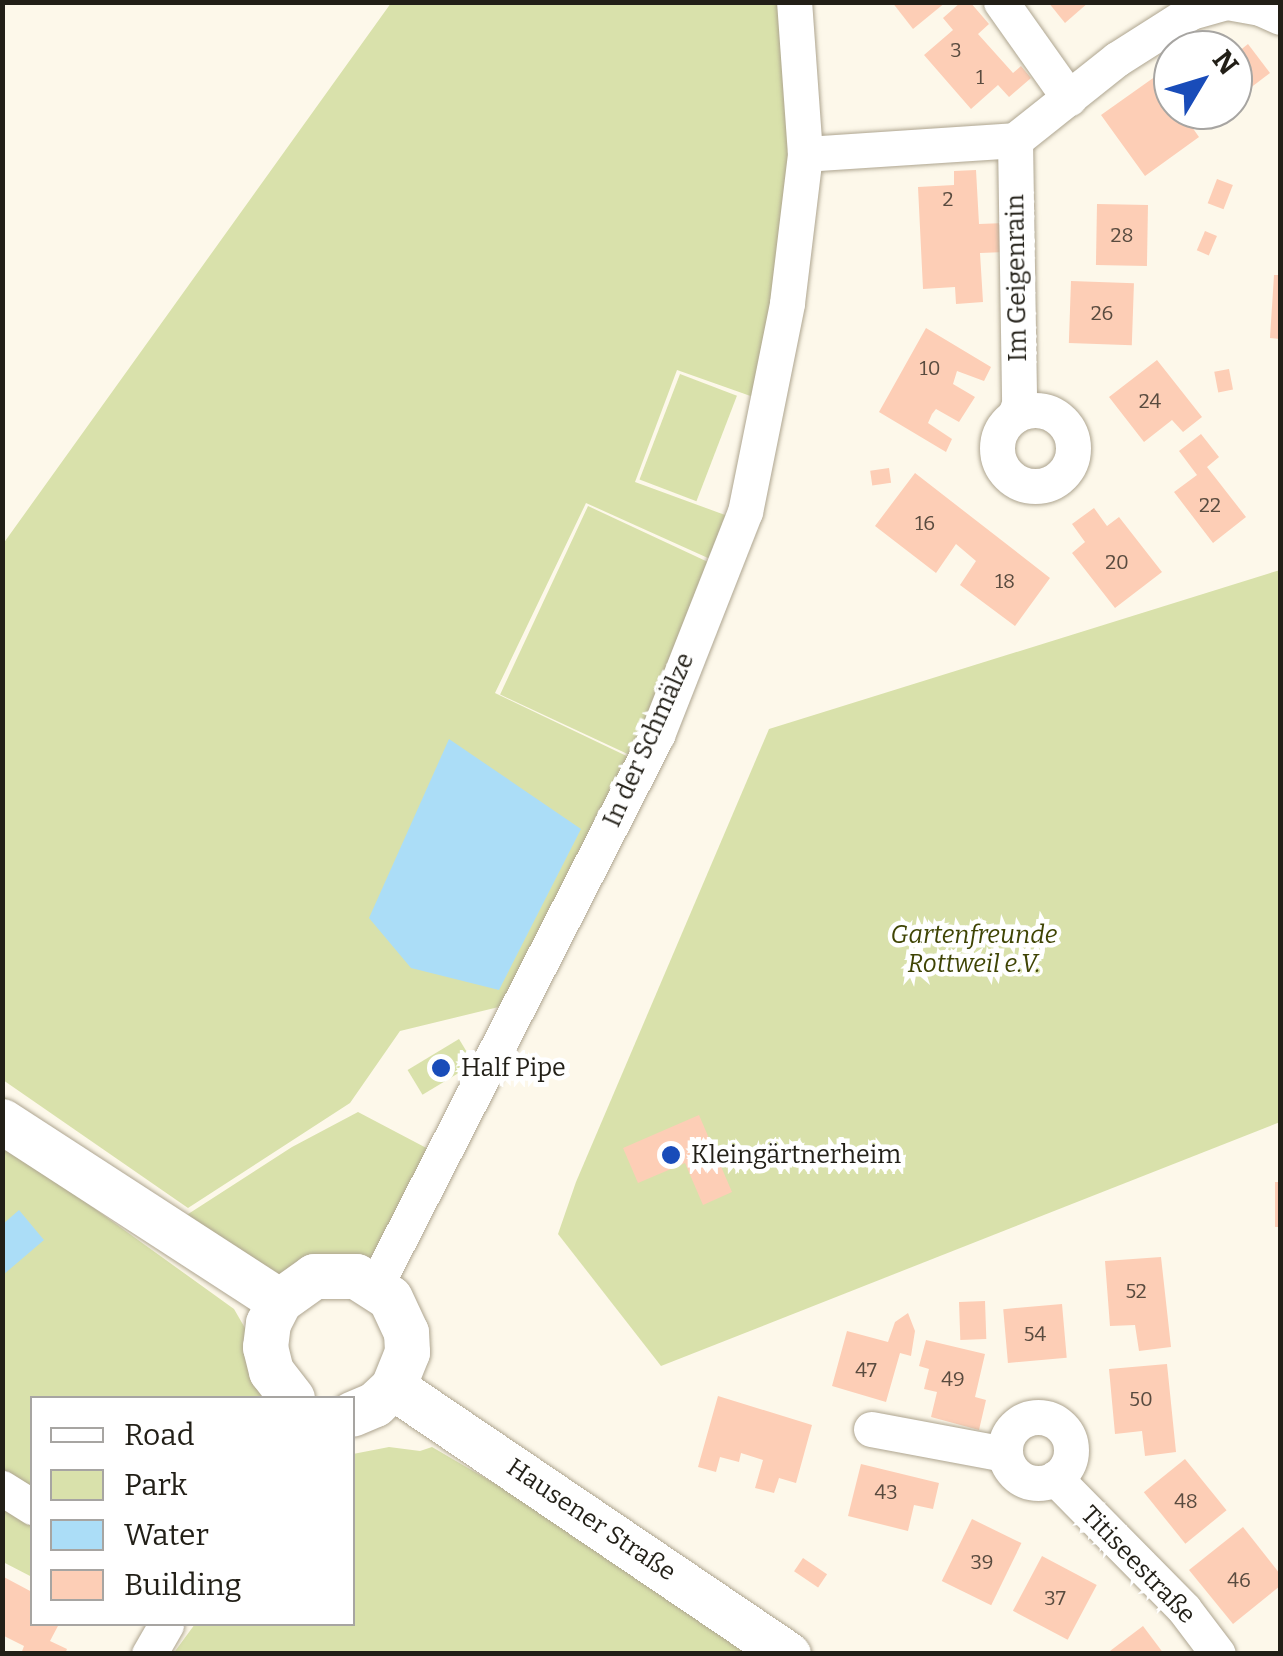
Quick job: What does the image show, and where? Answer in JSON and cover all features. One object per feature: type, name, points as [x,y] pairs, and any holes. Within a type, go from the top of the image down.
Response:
[{"type":"main road","points":[[2,1120],[279,1301]]},
{"type":"main road","points":[[290,1396],[271,1372],[265,1348],[268,1323],[279,1301],[314,1276],[356,1276],[376,1285],[400,1314],[407,1352],[393,1387],[375,1404],[355,1413]]},
{"type":"main road","name":"Hausener Straße","points":[[393,1387],[788,1654]]},
{"type":"street","name":"In der Schmälze","points":[[376,1285],[657,735],[745,512],[787,303],[805,154],[794,2]]},
{"type":"street","points":[[1001,2],[1069,98]]},
{"type":"street","points":[[805,154],[1015,140],[1117,58],[1192,12],[1226,2],[1260,8],[1280,17]]},
{"type":"street","name":"Im Geigenrain","points":[[1015,140],[1020,404],[1016,415]]},
{"type":"street","points":[[1048,1418],[1065,1430],[1072,1451],[1064,1472],[1034,1483],[1024,1480],[1008,1465],[1005,1454],[1005,1444],[1016,1424],[1026,1419],[1048,1418]]},
{"type":"street","points":[[870,1429],[1005,1454]]},
{"type":"street","name":"Titiseestraße","points":[[1055,1478],[1184,1609],[1218,1654]]},
{"type":"street","points":[[2,1488],[30,1506]]},
{"type":"street","points":[[149,1654],[165,1626]]},
{"type":"green space","points":[[391,3],[789,3],[798,157],[759,399],[677,370],[635,482],[736,519],[719,563],[586,503],[495,693],[637,761],[511,1004],[400,1031],[350,1103],[188,1208],[3,1080],[3,544]]},
{"type":"green space","points":[[680,374],[737,396],[696,501],[640,479]]},
{"type":"green space","points":[[588,506],[720,568],[632,756],[500,695]]},
{"type":"green space","name":"Gartenfreunde Rottweil e.V.","points":[[1280,570],[1280,1122],[661,1366],[558,1234],[576,1182],[769,729]]},
{"type":"green space","name":"Half Pipe","points":[[459,1039],[474,1064],[423,1095],[408,1070]]},
{"type":"green space","points":[[3,1096],[182,1218],[292,1147],[358,1112],[434,1152],[361,1273],[266,1292],[3,1126]]},
{"type":"green space","points":[[2,1142],[234,1309],[249,1335],[253,1375],[261,1396],[30,1396],[30,1576],[3,1562]]},
{"type":"green space","points":[[389,1447],[420,1451],[432,1447],[545,1513],[757,1654],[173,1654],[194,1626],[355,1626],[355,1454]]},
{"type":"water","points":[[449,739],[581,829],[499,990],[411,968],[369,918]]},
{"type":"water","points":[[19,1210],[44,1240],[3,1275],[3,1224]]},
{"type":"building","points":[[892,2],[946,2],[913,29]]},
{"type":"building","points":[[961,2],[970,2],[989,24],[978,34],[1013,73],[1021,66],[1031,78],[1009,97],[998,85],[971,109],[924,55],[953,30],[943,18]]},
{"type":"building","points":[[1048,2],[1089,2],[1065,23]]},
{"type":"building","points":[[1253,51],[1270,73],[1253,86]]},
{"type":"building","points":[[1153,78],[1153,130],[1194,130],[1199,137],[1145,176],[1101,115]]},
{"type":"building","points":[[976,170],[979,224],[1005,223],[1005,252],[980,253],[983,302],[956,304],[955,287],[923,289],[918,187],[954,185],[954,171]]},
{"type":"building","points":[[1217,179],[1233,185],[1224,209],[1208,203]]},
{"type":"building","points":[[1097,204],[1148,205],[1147,266],[1096,265]]},
{"type":"building","points":[[1205,231],[1217,236],[1209,255],[1197,250]]},
{"type":"building","points":[[1274,275],[1280,275],[1280,339],[1270,338]]},
{"type":"building","points":[[1071,281],[1134,283],[1132,345],[1069,343]]},
{"type":"building","points":[[926,328],[991,367],[984,381],[957,371],[953,384],[975,397],[959,422],[936,409],[932,414],[928,423],[952,439],[946,452],[879,412]]},
{"type":"building","points":[[1157,360],[1202,417],[1183,432],[1172,420],[1144,442],[1109,397]]},
{"type":"building","points":[[1229,369],[1233,390],[1218,392],[1214,372]]},
{"type":"building","points":[[1201,434],[1219,457],[1207,467],[1246,517],[1213,543],[1174,492],[1197,475],[1179,451]]},
{"type":"building","points":[[889,468],[891,483],[872,485],[870,471]]},
{"type":"building","points":[[915,473],[1050,578],[1015,626],[960,585],[976,561],[956,544],[936,573],[875,526]]},
{"type":"building","points":[[1094,508],[1107,526],[1119,517],[1162,572],[1115,608],[1072,553],[1085,542],[1072,524]]},
{"type":"building","name":"Kleingärtnerheim","points":[[699,1115],[732,1192],[703,1205],[685,1163],[638,1183],[623,1148]]},
{"type":"building","points":[[1275,1182],[1280,1182],[1280,1227],[1275,1227]]},
{"type":"building","points":[[1161,1257],[1171,1347],[1139,1351],[1135,1325],[1110,1326],[1105,1261]]},
{"type":"building","points":[[985,1301],[986,1339],[960,1340],[959,1302]]},
{"type":"building","points":[[1062,1304],[1067,1358],[1008,1363],[1003,1309]]},
{"type":"building","points":[[908,1313],[915,1331],[911,1356],[900,1353],[886,1402],[832,1386],[847,1331],[888,1342],[895,1322]]},
{"type":"building","points":[[926,1340],[985,1354],[975,1397],[986,1400],[979,1430],[931,1417],[937,1392],[924,1389],[929,1369],[919,1366]]},
{"type":"building","points":[[1167,1364],[1176,1452],[1145,1456],[1142,1431],[1115,1434],[1109,1369]]},
{"type":"building","points":[[718,1396],[812,1425],[796,1483],[779,1478],[774,1493],[755,1488],[763,1460],[741,1453],[739,1462],[720,1457],[716,1472],[698,1467]]},
{"type":"building","points":[[1185,1459],[1227,1510],[1185,1544],[1144,1492]]},
{"type":"building","points":[[861,1464],[939,1483],[933,1509],[914,1505],[908,1531],[848,1516]]},
{"type":"building","points":[[972,1519],[1021,1543],[991,1605],[942,1581]]},
{"type":"building","points":[[1243,1527],[1280,1574],[1280,1586],[1233,1624],[1189,1570]]},
{"type":"building","points":[[1042,1556],[1097,1585],[1068,1640],[1013,1611]]},
{"type":"building","points":[[803,1558],[827,1574],[818,1587],[794,1571]]},
{"type":"building","points":[[2,1576],[30,1591],[30,1626],[58,1626],[50,1641],[67,1649],[65,1654],[21,1654],[24,1646],[2,1635]]},
{"type":"building","points":[[1143,1626],[1164,1654],[1106,1654]]},
{"type":"place","name":"Half Pipe","points":[[441,1068]]},
{"type":"place","name":"Kleingärtnerheim","points":[[671,1155]]}]
